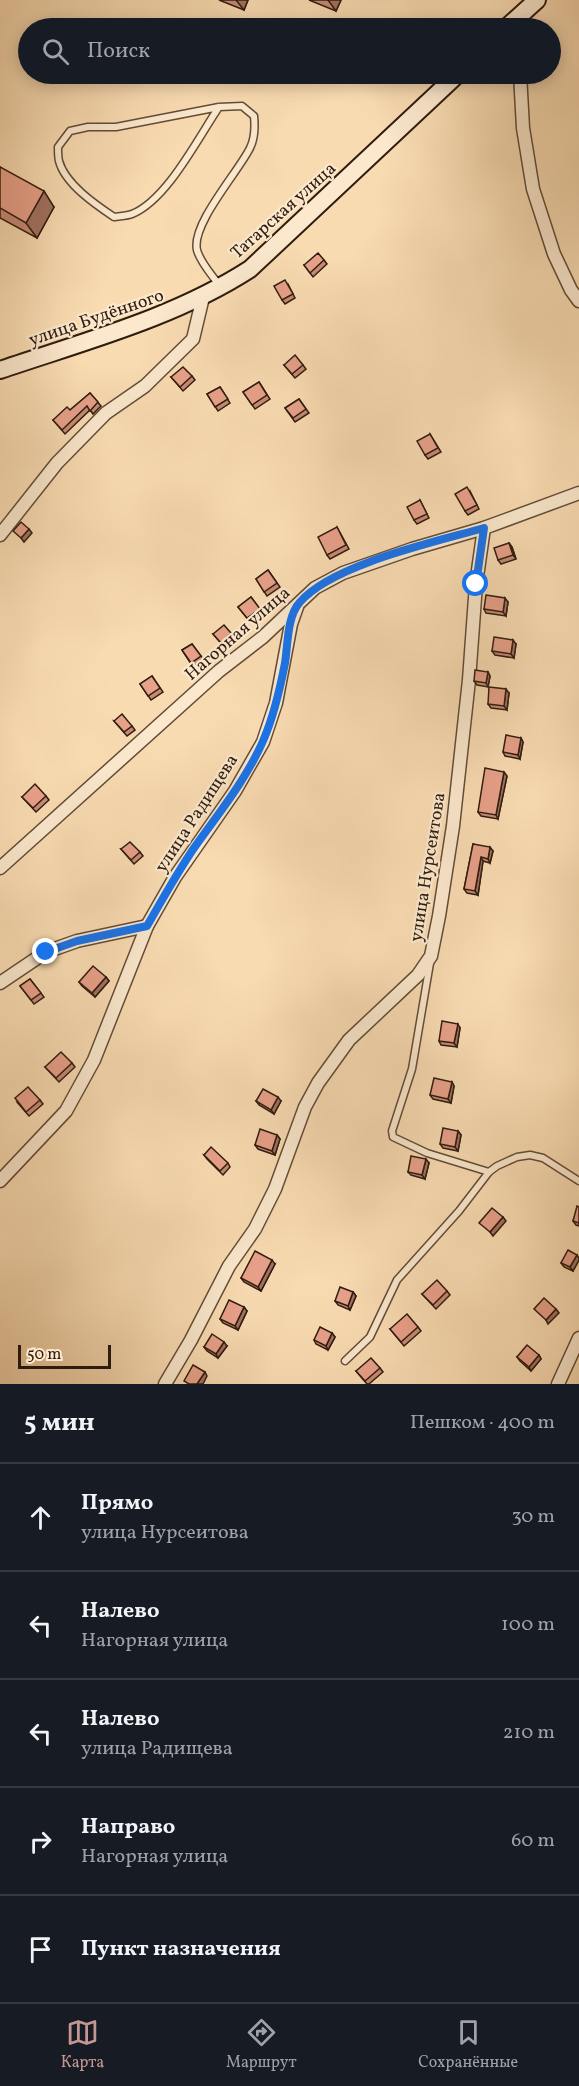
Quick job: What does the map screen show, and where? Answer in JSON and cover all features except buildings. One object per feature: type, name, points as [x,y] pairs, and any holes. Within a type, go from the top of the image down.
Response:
[{"type":"street","points":[[515,18],[527,4]]},
{"type":"street","name":"Татарская улица","points":[[203,297],[250,270],[447,84]]},
{"type":"street","points":[[521,84],[524,128],[533,189],[554,254],[579,302]]},
{"type":"street","points":[[0,535],[57,463],[106,413],[145,386],[193,339],[203,297]]},
{"type":"street","name":"улица Будённого","points":[[0,370],[157,316],[203,297]]},
{"type":"street","name":"Нагорная улица","points":[[0,868],[315,588],[343,573],[412,549],[484,528],[579,493]]},
{"type":"street","name":"улица Нурсеитова","points":[[165,1384],[191,1340],[229,1266],[255,1229],[275,1189],[305,1107],[318,1083],[349,1040],[418,975],[431,956],[453,826],[470,680],[476,584],[484,528]]},
{"type":"street","name":"улица Радищева","points":[[0,1181],[66,1111],[94,1060],[147,926],[175,878],[235,790],[263,742],[276,703],[291,624],[298,603]]},
{"type":"street","points":[[0,983],[46,952],[77,941],[147,926]]},
{"type":"street","points":[[558,1384],[579,1338]]},
{"type":"lane","points":[[219,107],[168,183],[151,202],[131,214],[114,217],[91,201],[71,182],[59,163],[58,147],[70,132],[88,127],[116,127],[219,107],[242,106],[254,116],[255,129],[251,147],[205,218],[197,235],[197,250],[221,288]]},
{"type":"lane","points":[[431,956],[412,1069],[392,1131],[393,1137],[428,1153],[489,1172]]},
{"type":"lane","points":[[345,1360],[370,1337],[398,1280],[459,1211],[489,1172],[517,1157],[530,1155],[543,1158],[579,1181]]},
{"type":"route","points":[[46,952],[77,941],[147,926],[175,878],[235,790],[263,742],[276,703],[291,624],[298,603],[315,588],[343,573],[412,549],[484,528],[476,584]]}]
